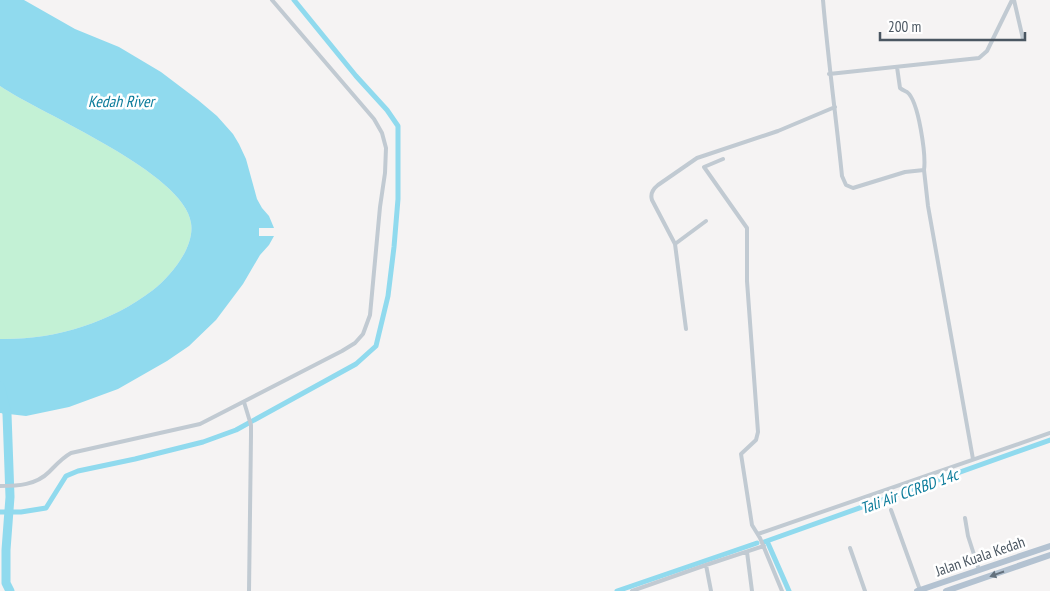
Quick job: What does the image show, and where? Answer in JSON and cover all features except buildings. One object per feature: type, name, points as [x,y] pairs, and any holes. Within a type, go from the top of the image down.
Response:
[{"type":"main road","name":"Jalan Kuala Kedah","points":[[918,591],[1050,546]]},
{"type":"main road","points":[[1040,549],[1034,552],[1034,556],[1037,559],[1043,558]]},
{"type":"main road","name":"Jalan Kuala Kedah","points":[[946,591],[1050,555]]},
{"type":"street","points":[[1,486],[15,486],[38,481],[71,453],[193,426],[342,351],[355,343],[363,334],[370,315],[385,173],[386,148],[382,133],[374,119],[272,0]]},
{"type":"street","points":[[824,0],[829,74],[835,107],[842,176],[848,186],[853,188],[905,172],[924,170]]},
{"type":"street","points":[[829,74],[982,56],[987,51],[1013,0]]},
{"type":"street","points":[[1013,0],[1023,39]]},
{"type":"street","points":[[897,67],[900,88],[908,93],[917,116],[925,156],[924,170],[928,206],[973,459]]},
{"type":"street","points":[[686,329],[675,244],[651,197],[654,188],[697,158],[778,131],[835,107]]},
{"type":"street","points":[[723,159],[704,166],[747,228],[747,281],[758,432],[756,440],[741,454],[752,525],[759,536],[782,591]]},
{"type":"street","points":[[675,244],[690,231],[706,221]]},
{"type":"street","points":[[244,402],[251,425],[249,591]]},
{"type":"street","points":[[759,536],[1050,433]]},
{"type":"street","points":[[891,510],[918,591]]},
{"type":"street","points":[[965,518],[968,536],[980,570]]},
{"type":"street","points":[[632,591],[763,545]]},
{"type":"street","points":[[850,548],[865,591]]},
{"type":"street","points":[[747,552],[752,591]]},
{"type":"street","points":[[706,564],[711,591]]},
{"type":"green space","points":[[0,86],[109,146],[139,165],[164,184],[183,204],[191,223],[191,232],[189,242],[180,260],[167,277],[153,290],[119,312],[61,333],[20,339],[0,339]]},
{"type":"water","name":"Kedah River","points":[[0,0],[24,0],[75,29],[119,47],[161,72],[198,100],[217,116],[239,144],[246,159],[257,199],[269,216],[274,228],[274,236],[243,284],[216,320],[189,346],[118,389],[69,407],[26,416],[0,413],[0,339],[20,339],[61,333],[100,320],[136,302],[160,284],[174,269],[189,242],[191,223],[183,204],[164,184],[139,165],[109,146],[0,86]]},
{"type":"pier","points":[[259,228],[277,228],[277,236],[259,236]]},
{"type":"waterway","points":[[0,512],[21,512],[46,508],[66,476],[78,471],[203,442],[236,430],[356,364],[376,346],[388,296],[394,247],[398,199],[398,126],[387,110],[356,76],[294,0]]},
{"type":"waterway","points":[[0,386],[7,414],[10,497],[6,550],[6,583],[10,591]]},
{"type":"waterway","name":"Tali Air CCRBD 14c","points":[[764,542],[1050,440]]},
{"type":"waterway","points":[[767,541],[789,591]]},
{"type":"waterway","points":[[617,591],[757,543]]}]
